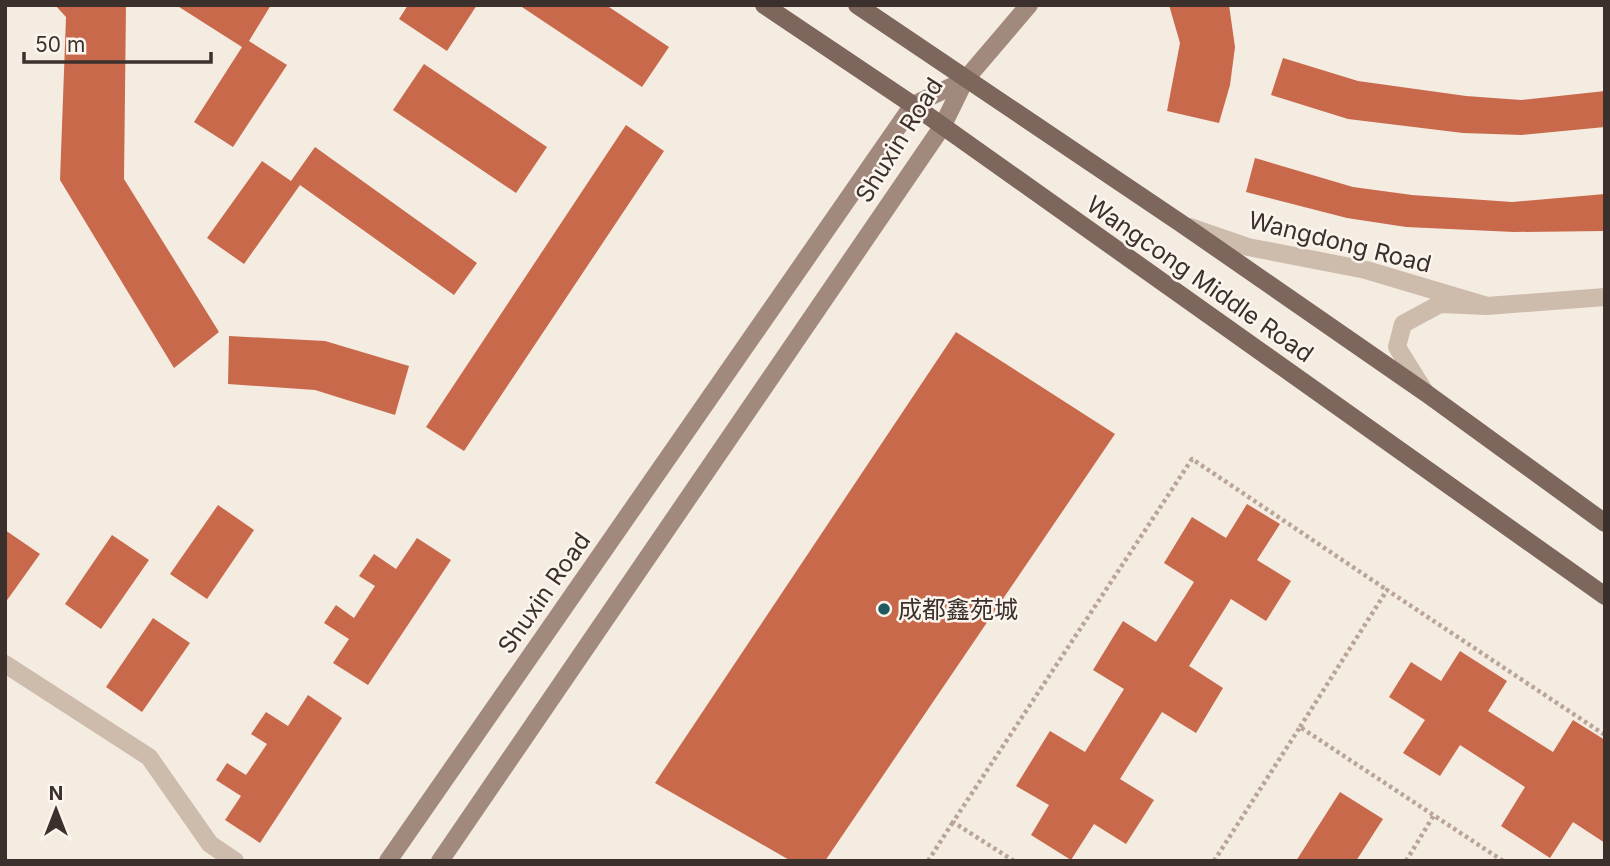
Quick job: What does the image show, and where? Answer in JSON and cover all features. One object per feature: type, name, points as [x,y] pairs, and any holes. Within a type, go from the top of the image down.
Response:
[{"type":"main road","name":"Wangcong Middle Road","points":[[764,5],[913,105],[1605,596]]},
{"type":"main road","name":"Wangcong Middle Road","points":[[857,5],[1182,224],[1426,393],[1605,523]]},
{"type":"main road","points":[[965,79],[1029,5]]},
{"type":"main road","name":"Shuxin Road","points":[[388,861],[913,105],[965,79]]},
{"type":"main road","name":"Shuxin Road","points":[[440,861],[942,127],[965,79]]},
{"type":"street","name":"Wangdong Road","points":[[1182,224],[1248,247],[1366,270],[1487,306]]},
{"type":"street","name":"Wangdong Road","points":[[1426,393],[1397,347],[1404,324],[1440,304],[1487,306],[1605,298]]},
{"type":"street","points":[[5,664],[149,757],[210,844],[235,861]]},
{"type":"path","points":[[928,861],[1192,459],[1605,735]]},
{"type":"path","points":[[1214,861],[1387,590]]},
{"type":"path","points":[[1300,727],[1503,861]]},
{"type":"path","points":[[1406,861],[1434,815]]},
{"type":"path","points":[[953,822],[1014,861]]},
{"type":"building","points":[[55,5],[126,5],[124,179],[219,332],[174,368],[60,180],[66,17]]},
{"type":"building","points":[[176,5],[271,5],[249,41],[287,65],[233,147],[194,122],[242,47]]},
{"type":"building","points":[[408,5],[477,5],[447,51],[399,19]]},
{"type":"building","points":[[519,5],[606,5],[669,47],[642,87]]},
{"type":"building","points":[[1169,5],[1229,5],[1235,47],[1230,85],[1219,123],[1167,111],[1180,43]]},
{"type":"building","points":[[1283,58],[1358,81],[1466,96],[1521,100],[1605,91],[1605,127],[1522,135],[1463,133],[1348,119],[1271,95]]},
{"type":"building","points":[[424,64],[547,147],[516,193],[393,110]]},
{"type":"building","points":[[626,125],[664,151],[464,451],[426,427]]},
{"type":"building","points":[[315,147],[477,263],[454,295],[300,185],[244,264],[207,238],[262,161],[291,181]]},
{"type":"building","points":[[1255,158],[1353,187],[1412,195],[1512,202],[1605,194],[1605,231],[1514,232],[1406,227],[1347,218],[1246,192]]},
{"type":"building","name":"成都鑫苑城","points":[[956,332],[1115,434],[825,861],[791,861],[655,783]]},
{"type":"building","points":[[229,336],[325,341],[409,366],[395,415],[315,390],[228,384]]},
{"type":"building","points":[[1247,504],[1280,524],[1257,560],[1291,581],[1266,621],[1231,599],[1189,666],[1223,688],[1196,733],[1162,712],[1120,779],[1154,800],[1126,844],[1094,824],[1071,860],[1031,835],[1049,805],[1016,786],[1050,731],[1085,752],[1124,689],[1093,670],[1123,621],[1156,642],[1194,582],[1164,563],[1192,517],[1226,538]]},
{"type":"building","points":[[218,505],[254,530],[207,599],[170,574]]},
{"type":"building","points":[[5,530],[40,554],[5,603]]},
{"type":"building","points":[[112,535],[149,560],[101,629],[65,604]]},
{"type":"building","points":[[417,538],[451,560],[368,685],[333,663],[349,639],[324,623],[336,605],[354,618],[375,586],[359,576],[374,554],[396,569]]},
{"type":"building","points":[[153,618],[190,643],[142,712],[106,687]]},
{"type":"building","points":[[1460,651],[1507,681],[1488,711],[1553,752],[1573,720],[1605,740],[1605,843],[1573,822],[1550,858],[1501,826],[1525,787],[1460,745],[1440,776],[1403,753],[1425,720],[1389,697],[1411,662],[1441,681]]},
{"type":"building","points":[[308,695],[342,718],[260,843],[225,820],[241,796],[216,780],[227,763],[246,775],[267,744],[251,734],[266,712],[288,726]]},
{"type":"building","points":[[1340,792],[1383,819],[1356,861],[1296,861]]},
{"type":"place","name":"成都鑫苑城","points":[[884,609]]}]
